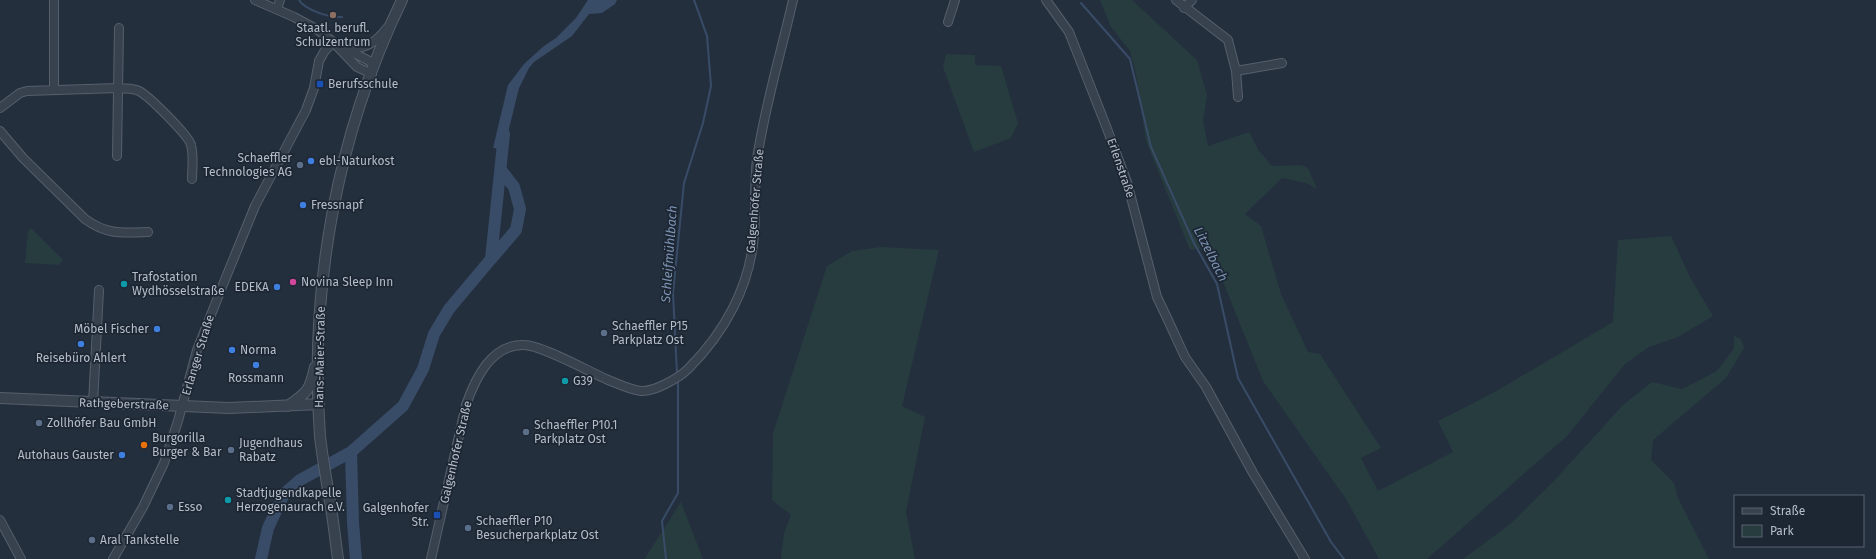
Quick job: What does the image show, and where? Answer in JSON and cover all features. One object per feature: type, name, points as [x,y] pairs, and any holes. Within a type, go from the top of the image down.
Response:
[{"type":"street","points":[[54,0],[54,89]]},
{"type":"street","points":[[255,0],[315,29],[374,69]]},
{"type":"street","points":[[277,10],[280,0]]},
{"type":"street","points":[[374,69],[402,0]]},
{"type":"street","name":"Galgenhofer Straße","points":[[431,559],[468,400],[480,373],[491,358],[502,350],[515,345],[525,344],[615,383],[641,392],[665,385],[682,374],[708,347],[727,321],[746,280],[754,236],[757,160],[775,71],[793,0]]},
{"type":"street","points":[[948,22],[955,0]]},
{"type":"street","name":"Erlenstraße","points":[[1046,0],[1069,32],[1127,182],[1157,297],[1185,357],[1206,387],[1275,512],[1305,559]]},
{"type":"street","points":[[1176,0],[1184,8],[1228,40],[1236,71],[1238,96]]},
{"type":"street","points":[[1184,8],[1192,0]]},
{"type":"street","points":[[345,49],[363,48],[371,45],[380,37],[392,22]]},
{"type":"street","points":[[117,156],[119,28]]},
{"type":"street","points":[[333,42],[357,67],[374,69]]},
{"type":"street","name":"Erlanger Straße","points":[[113,559],[143,507],[164,463],[201,340],[225,279],[255,206],[306,110],[314,88],[319,61],[324,52],[333,42]]},
{"type":"street","points":[[1236,71],[1282,63]]},
{"type":"street","name":"Hans-Maier-Straße","points":[[338,559],[322,450],[318,349],[320,312],[327,242],[346,154],[374,69]]},
{"type":"street","points":[[0,108],[20,93],[27,91],[118,88],[140,91],[186,136],[191,145],[192,179]]},
{"type":"street","points":[[0,131],[23,158],[85,219],[97,227],[113,232],[148,232]]},
{"type":"street","points":[[93,403],[99,290]]},
{"type":"street","points":[[288,406],[305,394],[311,383],[318,349]]},
{"type":"street","name":"Rathgeberstraße","points":[[0,398],[229,408],[319,404]]},
{"type":"street","points":[[0,520],[21,559]]},
{"type":"green space","points":[[1100,0],[1132,0],[1197,60],[1207,95],[1203,121],[1208,146],[1249,132],[1259,151],[1272,166],[1301,165],[1308,168],[1317,189],[1306,183],[1282,178],[1245,214],[1261,226],[1281,294],[1308,352],[1320,354],[1381,448],[1361,458],[1378,491],[1453,452],[1438,421],[1493,393],[1613,322],[1618,240],[1671,236],[1690,277],[1713,316],[1678,337],[1649,347],[1625,364],[1567,436],[1427,559],[1379,559],[1346,499],[1263,381],[1217,267],[1207,248],[1190,250],[1146,141],[1136,74],[1130,51],[1111,27]]},
{"type":"green space","points":[[946,54],[975,55],[975,65],[1001,66],[1018,123],[1011,138],[974,152],[943,67]]},
{"type":"green space","points":[[31,228],[63,260],[58,265],[25,263],[28,231]]},
{"type":"green space","points":[[881,247],[939,250],[902,406],[925,417],[906,512],[915,559],[781,559],[784,533],[791,515],[772,500],[773,433],[827,266],[852,251]]},
{"type":"green space","points":[[1734,336],[1741,339],[1744,348],[1726,378],[1653,440],[1651,460],[1674,483],[1678,498],[1709,559],[1463,559],[1509,525],[1552,483],[1623,405],[1652,382],[1682,389],[1717,371],[1734,348]]},
{"type":"green space","points":[[681,502],[703,559],[645,559],[645,558]]},
{"type":"water","points":[[588,0],[617,0],[615,4],[602,13],[589,14],[572,36],[534,62],[529,68],[519,88],[504,149],[493,148],[508,85],[524,64],[544,46],[556,38],[576,18]]},
{"type":"waterway","points":[[299,0],[302,4],[318,13],[342,17]]},
{"type":"waterway","name":"Schleifmühlbach","points":[[677,374],[673,293],[684,183],[703,123],[711,86],[707,36],[694,0]]},
{"type":"waterway","name":"Litzelbach","points":[[1081,3],[1130,59],[1151,147],[1194,243],[1217,284],[1238,378],[1331,542],[1344,559]]},
{"type":"waterway","points":[[261,559],[268,528],[284,494],[300,480],[351,452],[403,406],[423,369],[434,334],[449,309],[491,259],[504,134]]},
{"type":"waterway","points":[[491,259],[516,230],[520,209],[514,187],[501,170]]},
{"type":"waterway","name":"Schleifmühlbach","points":[[666,559],[662,521],[678,493],[678,381]]},
{"type":"waterway","points":[[351,452],[353,523],[356,559]]},
{"type":"place","name":"Staatl. berufl. Schulzentrum","points":[[333,15]]},
{"type":"place","name":"Berufsschule","points":[[320,84]]},
{"type":"place","name":"ebl-Naturkost","points":[[311,161]]},
{"type":"place","name":"Schaeffler Technologies AG","points":[[300,165]]},
{"type":"place","name":"Fressnapf","points":[[303,205]]},
{"type":"place","name":"Novina Sleep Inn","points":[[293,282]]},
{"type":"place","name":"Trafostation Wydhösselstraße","points":[[124,284]]},
{"type":"place","name":"EDEKA","points":[[277,287]]},
{"type":"place","name":"Möbel Fischer","points":[[157,329]]},
{"type":"place","name":"Schaeffler P15 Parkplatz Ost","points":[[604,333]]},
{"type":"place","name":"Reisebüro Ahlert","points":[[81,344]]},
{"type":"place","name":"Norma","points":[[232,350]]},
{"type":"place","name":"Rossmann","points":[[256,365]]},
{"type":"place","name":"G39","points":[[565,381]]},
{"type":"place","name":"Zollhöfer Bau GmbH","points":[[39,423]]},
{"type":"place","name":"Schaeffler P10.1 Parkplatz Ost","points":[[526,432]]},
{"type":"place","name":"Burgorilla Burger & Bar","points":[[144,445]]},
{"type":"place","name":"Jugendhaus Rabatz","points":[[231,450]]},
{"type":"place","name":"Autohaus Gauster","points":[[122,455]]},
{"type":"place","name":"Stadtjugendkapelle Herzogenaurach e.V.","points":[[228,500]]},
{"type":"place","name":"Esso","points":[[170,507]]},
{"type":"place","name":"Galgenhofer Str.","points":[[437,515]]},
{"type":"place","name":"Schaeffler P10 Besucherparkplatz Ost","points":[[468,528]]},
{"type":"place","name":"Aral Tankstelle","points":[[92,540]]}]
